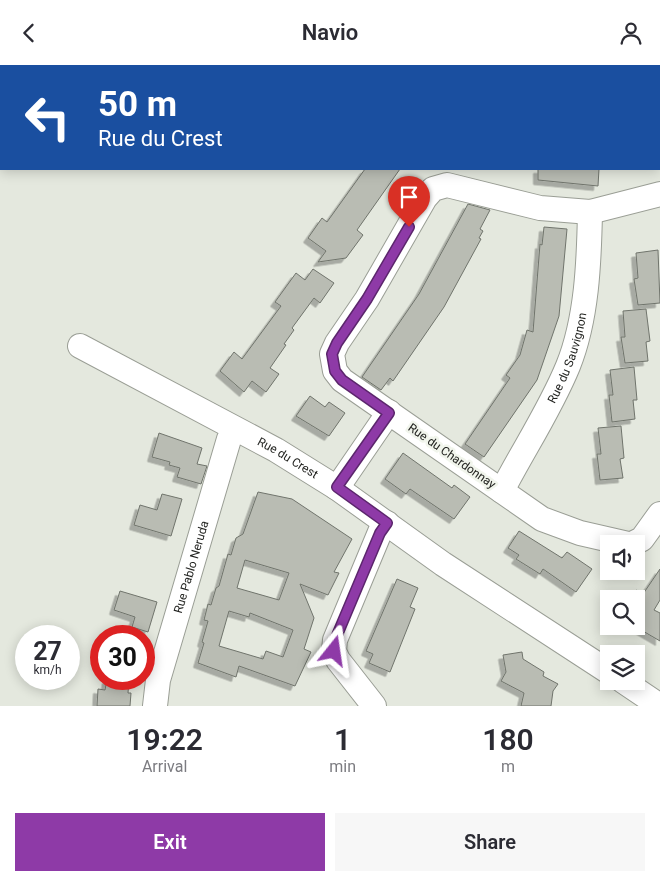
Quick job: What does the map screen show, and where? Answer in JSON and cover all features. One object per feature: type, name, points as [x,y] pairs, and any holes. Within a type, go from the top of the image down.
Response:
[{"type":"street","name":"Rue du Chardonnay","points":[[600,538],[580,533],[542,519],[342,380],[335,371],[332,354],[337,343],[389,263],[425,198],[433,189],[447,185],[540,208],[590,212],[660,194]]},
{"type":"street","name":"Rue du Sauvignon","points":[[502,491],[559,386],[576,341],[583,305],[590,212]]},
{"type":"street","name":"Rue du Crest","points":[[80,346],[234,430],[276,450],[337,487],[443,564],[600,666]]},
{"type":"street","points":[[337,487],[389,413]]},
{"type":"street","name":"Rue Pablo Neruda","points":[[155,706],[158,680],[234,430]]},
{"type":"street","points":[[645,535],[660,514]]},
{"type":"street","points":[[374,706],[334,651],[335,640],[354,594],[380,533],[387,523]]},
{"type":"street","points":[[636,690],[660,706]]},
{"type":"building","points":[[364,170],[399,170],[357,230],[363,235],[346,258],[318,262],[326,251],[308,238],[322,218],[327,222]]},
{"type":"building","points":[[538,170],[599,170],[598,186],[538,180]]},
{"type":"building","points":[[468,204],[490,210],[480,229],[483,231],[479,238],[481,239],[444,307],[393,381],[390,378],[381,390],[362,377],[419,294]]},
{"type":"building","points":[[544,227],[567,229],[559,316],[537,380],[484,457],[465,444],[510,378],[506,375],[520,355],[527,330],[533,332],[540,244],[542,245]]},
{"type":"building","points":[[658,250],[660,303],[638,305],[634,279],[638,278],[636,253]]},
{"type":"building","points":[[313,269],[334,283],[320,303],[314,298],[292,328],[294,330],[284,344],[286,345],[270,368],[279,374],[266,392],[252,381],[244,392],[220,371],[234,352],[242,359],[281,306],[275,302],[296,273],[305,280]]},
{"type":"building","points":[[646,309],[650,341],[646,342],[648,361],[625,363],[621,337],[625,337],[623,311]]},
{"type":"building","points":[[634,367],[637,400],[633,400],[635,419],[612,422],[609,395],[613,395],[610,370]]},
{"type":"building","points":[[310,396],[325,407],[329,402],[345,413],[329,436],[296,416]]},
{"type":"building","points":[[621,426],[624,458],[620,459],[623,478],[600,480],[597,454],[601,454],[598,428]]},
{"type":"building","points":[[159,433],[202,448],[197,464],[207,466],[201,484],[177,477],[180,468],[169,465],[170,462],[152,457]]},
{"type":"building","points":[[403,453],[452,488],[454,485],[470,497],[454,519],[410,489],[406,494],[385,479]]},
{"type":"building","points":[[258,492],[292,499],[352,539],[334,572],[339,573],[328,595],[300,584],[314,618],[304,649],[311,652],[295,686],[239,666],[236,677],[198,663],[208,621],[204,620],[208,604],[211,605],[216,588],[219,586],[228,554],[231,555],[236,538],[243,534]],"holes":[[[245,560],[289,573],[279,600],[237,588]],[[229,611],[249,617],[250,613],[293,630],[283,657],[266,651],[263,659],[219,646]]]},
{"type":"building","points":[[162,494],[182,499],[171,536],[134,525],[140,505],[157,510]]},
{"type":"building","points":[[519,531],[562,558],[567,552],[592,569],[576,592],[543,569],[540,574],[516,559],[519,555],[508,548]]},
{"type":"building","points":[[660,569],[660,600],[654,610],[660,613],[660,641],[645,632],[645,591]]},
{"type":"building","points":[[397,579],[418,588],[410,607],[415,609],[390,672],[369,663],[373,654],[366,651]]},
{"type":"building","points":[[120,591],[157,602],[150,625],[133,625],[135,617],[114,610]]},
{"type":"building","points":[[522,652],[523,659],[544,672],[543,676],[558,684],[553,691],[551,706],[521,706],[524,693],[501,681],[506,672],[503,655]]},
{"type":"building","points":[[98,690],[128,690],[128,693],[131,693],[130,706],[97,706]]},
{"type":"route","points":[[334,651],[335,640],[350,603],[380,533],[387,523],[337,487],[389,413],[342,380],[335,371],[332,354],[337,343],[394,255],[409,227]]}]
